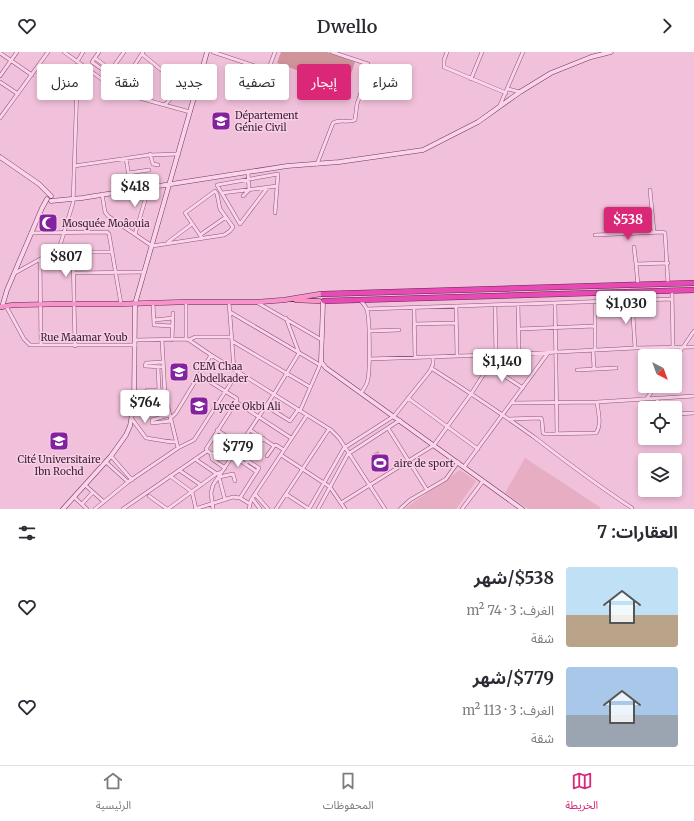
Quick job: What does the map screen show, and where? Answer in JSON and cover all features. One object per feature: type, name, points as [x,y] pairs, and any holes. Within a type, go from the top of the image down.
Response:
[{"type":"highway","points":[[321,294],[694,283]]},
{"type":"highway","points":[[322,301],[694,290]]},
{"type":"main road","points":[[63,509],[111,456],[126,436],[132,419],[134,403],[135,304],[207,52]]},
{"type":"main road","points":[[0,157],[42,187],[50,198],[61,200],[287,166],[366,159],[424,150],[467,128],[520,92],[560,68],[595,54],[611,52]]},
{"type":"main road","points":[[50,198],[40,212],[31,232],[7,290],[3,307],[74,304],[258,302],[284,300],[321,294],[326,298],[322,301],[322,340],[320,364],[522,509]]},
{"type":"main road","points":[[284,300],[322,301]]},
{"type":"street","points":[[0,76],[17,52]]},
{"type":"street","points":[[1,117],[47,53],[42,52]]},
{"type":"street","points":[[64,52],[80,64]]},
{"type":"street","points":[[77,62],[83,52]]},
{"type":"street","points":[[99,52],[92,63],[101,69]]},
{"type":"street","points":[[95,58],[112,70],[124,52]]},
{"type":"street","points":[[213,52],[267,70],[275,52]]},
{"type":"street","points":[[317,164],[333,123],[340,120],[355,120],[357,104],[369,69],[368,64],[332,52]]},
{"type":"street","points":[[447,52],[444,60],[444,67],[506,93]]},
{"type":"street","points":[[471,79],[482,52]]},
{"type":"street","points":[[500,107],[523,52]]},
{"type":"street","points":[[0,53],[32,75]]},
{"type":"street","points":[[135,64],[142,53],[177,83],[177,91],[165,105]]},
{"type":"street","points":[[0,82],[18,94]]},
{"type":"street","points":[[508,89],[520,92]]},
{"type":"street","points":[[58,252],[73,199],[76,100]]},
{"type":"street","points":[[147,100],[190,112]]},
{"type":"street","points":[[74,166],[150,154],[179,154]]},
{"type":"street","points":[[150,154],[153,164],[158,164]]},
{"type":"street","points":[[126,158],[131,190]]},
{"type":"street","points":[[128,173],[148,170]]},
{"type":"street","points":[[248,172],[249,190]]},
{"type":"street","points":[[268,187],[240,224],[218,184],[278,174],[275,213]]},
{"type":"street","points":[[222,193],[278,186]]},
{"type":"street","points":[[135,234],[149,187]]},
{"type":"street","points":[[243,196],[249,190]]},
{"type":"street","points":[[650,190],[654,232]]},
{"type":"street","points":[[102,194],[106,214],[152,246],[201,237],[224,235],[230,231],[233,227],[220,208],[217,192],[214,191],[185,213],[201,237]]},
{"type":"street","points":[[201,237],[226,217]]},
{"type":"street","points":[[166,244],[192,224]]},
{"type":"street","points":[[31,232],[105,231],[109,234],[121,304]]},
{"type":"street","points":[[595,235],[663,232],[666,235],[668,284]]},
{"type":"street","points":[[634,247],[638,285]]},
{"type":"street","points":[[14,273],[54,252],[112,252]]},
{"type":"street","points":[[73,252],[75,346]]},
{"type":"street","points":[[40,260],[41,345]]},
{"type":"street","points":[[636,264],[668,263]]},
{"type":"street","points":[[74,273],[144,272]]},
{"type":"street","points":[[672,291],[673,348]]},
{"type":"street","points":[[367,309],[672,299]]},
{"type":"street","points":[[360,300],[367,309],[369,331],[368,380],[361,393]]},
{"type":"street","points":[[632,300],[635,348]]},
{"type":"street","points":[[186,302],[187,340],[329,429],[338,437],[385,509]]},
{"type":"street","points":[[229,302],[234,370]]},
{"type":"street","points":[[258,302],[322,340]]},
{"type":"street","points":[[594,369],[596,302]]},
{"type":"street","points":[[153,303],[154,326],[172,326]]},
{"type":"street","points":[[518,304],[519,354]]},
{"type":"street","points":[[554,304],[557,434]]},
{"type":"street","points":[[341,503],[434,445],[448,427],[496,355],[494,305]]},
{"type":"street","points":[[456,306],[457,356]]},
{"type":"street","name":"Rue Maamar Youb","points":[[3,307],[27,343],[32,346],[75,346],[162,340],[187,340],[195,337],[232,339]]},
{"type":"street","points":[[414,307],[415,357]]},
{"type":"street","points":[[230,312],[320,364],[299,410],[290,421],[266,406]]},
{"type":"street","points":[[172,340],[173,313]]},
{"type":"street","points":[[154,320],[173,318]]},
{"type":"street","points":[[286,318],[299,353]]},
{"type":"street","points":[[414,324],[456,323]]},
{"type":"street","points":[[519,329],[595,326]]},
{"type":"street","points":[[369,331],[399,330]]},
{"type":"street","points":[[682,348],[694,331]]},
{"type":"street","points":[[232,339],[310,387]]},
{"type":"street","points":[[162,340],[164,390],[178,448]]},
{"type":"street","points":[[369,359],[548,353],[635,348],[694,348]]},
{"type":"street","points":[[149,496],[167,509],[222,472],[274,394],[299,353]]},
{"type":"street","points":[[464,467],[548,353]]},
{"type":"street","points":[[169,415],[151,420],[152,423],[171,420],[211,355]]},
{"type":"street","points":[[286,494],[309,509],[323,482],[344,448],[394,416],[431,368],[433,357]]},
{"type":"street","points":[[163,362],[145,363],[146,367],[163,367]]},
{"type":"street","points":[[489,366],[523,388]]},
{"type":"street","points":[[158,367],[159,390]]},
{"type":"street","points":[[431,368],[508,419],[572,467],[632,508]]},
{"type":"street","points":[[577,370],[616,368]]},
{"type":"street","points":[[95,509],[128,482],[178,448],[194,440],[238,372]]},
{"type":"street","points":[[123,509],[207,451],[207,447],[217,430],[236,402],[237,398],[199,375]]},
{"type":"street","points":[[164,390],[147,390],[146,394],[147,397],[165,395]]},
{"type":"street","points":[[647,398],[651,393]]},
{"type":"street","points":[[160,396],[165,416]]},
{"type":"street","points":[[512,403],[597,402],[694,396]]},
{"type":"street","points":[[408,398],[478,449]]},
{"type":"street","points":[[236,402],[292,438]]},
{"type":"street","points":[[508,419],[541,418],[543,434],[596,433],[599,423],[597,402]]},
{"type":"street","points":[[682,414],[694,413]]},
{"type":"street","points":[[249,509],[252,498],[307,415]]},
{"type":"street","points":[[132,419],[146,438],[157,439],[165,442],[176,442]]},
{"type":"street","points":[[318,509],[348,454],[400,420]]},
{"type":"street","points":[[388,428],[427,490]]},
{"type":"street","points":[[276,509],[329,429]]},
{"type":"street","points":[[217,430],[240,445]]},
{"type":"street","points":[[250,430],[274,446],[276,444],[284,450]]},
{"type":"street","points":[[247,463],[263,438]]},
{"type":"street","points":[[267,456],[274,446]]},
{"type":"street","points":[[207,451],[211,453],[230,452],[258,470],[240,498]]},
{"type":"street","points":[[211,453],[212,459],[225,468]]},
{"type":"street","points":[[281,455],[330,487],[345,509]]},
{"type":"street","points":[[111,456],[132,480]]},
{"type":"street","points":[[195,459],[218,475],[233,474],[235,481]]},
{"type":"street","points":[[106,462],[128,482]]},
{"type":"street","points":[[400,509],[410,500],[448,477],[458,462]]},
{"type":"street","points":[[179,470],[201,485]]},
{"type":"street","points":[[218,475],[225,500]]},
{"type":"street","points":[[213,509],[212,489],[218,475]]},
{"type":"street","points":[[170,476],[192,492],[195,509],[233,497],[240,498],[250,504]]},
{"type":"street","points":[[462,509],[483,481]]},
{"type":"street","points":[[85,485],[103,502]]},
{"type":"street","points":[[82,504],[93,492]]},
{"type":"street","points":[[255,494],[268,509]]},
{"type":"street","points":[[74,497],[87,509]]},
{"type":"street","points":[[252,498],[260,509]]},
{"type":"shaded area","points":[[281,52],[327,52],[355,62],[351,74],[351,64],[297,64],[297,70],[289,67],[289,64],[277,63]]},
{"type":"shaded area","points":[[378,451],[385,463],[379,467],[371,455]]},
{"type":"shaded area","points":[[525,458],[601,508],[528,509],[505,493]]},
{"type":"shaded area","points":[[460,470],[476,481],[456,509],[404,509]]},
{"type":"place","name":"Département Génie Civil","points":[[221,121]]},
{"type":"place","name":"Mosquée Moâouia","points":[[48,223]]},
{"type":"place","name":"CEM Chaa Abdelkader","points":[[179,372]]},
{"type":"place","name":"Lycée Okbi Ali","points":[[199,406]]},
{"type":"place","name":"Cité Universitaire Ibn Rochd","points":[[59,441]]},
{"type":"place","name":"aire de sport","points":[[380,463]]}]
